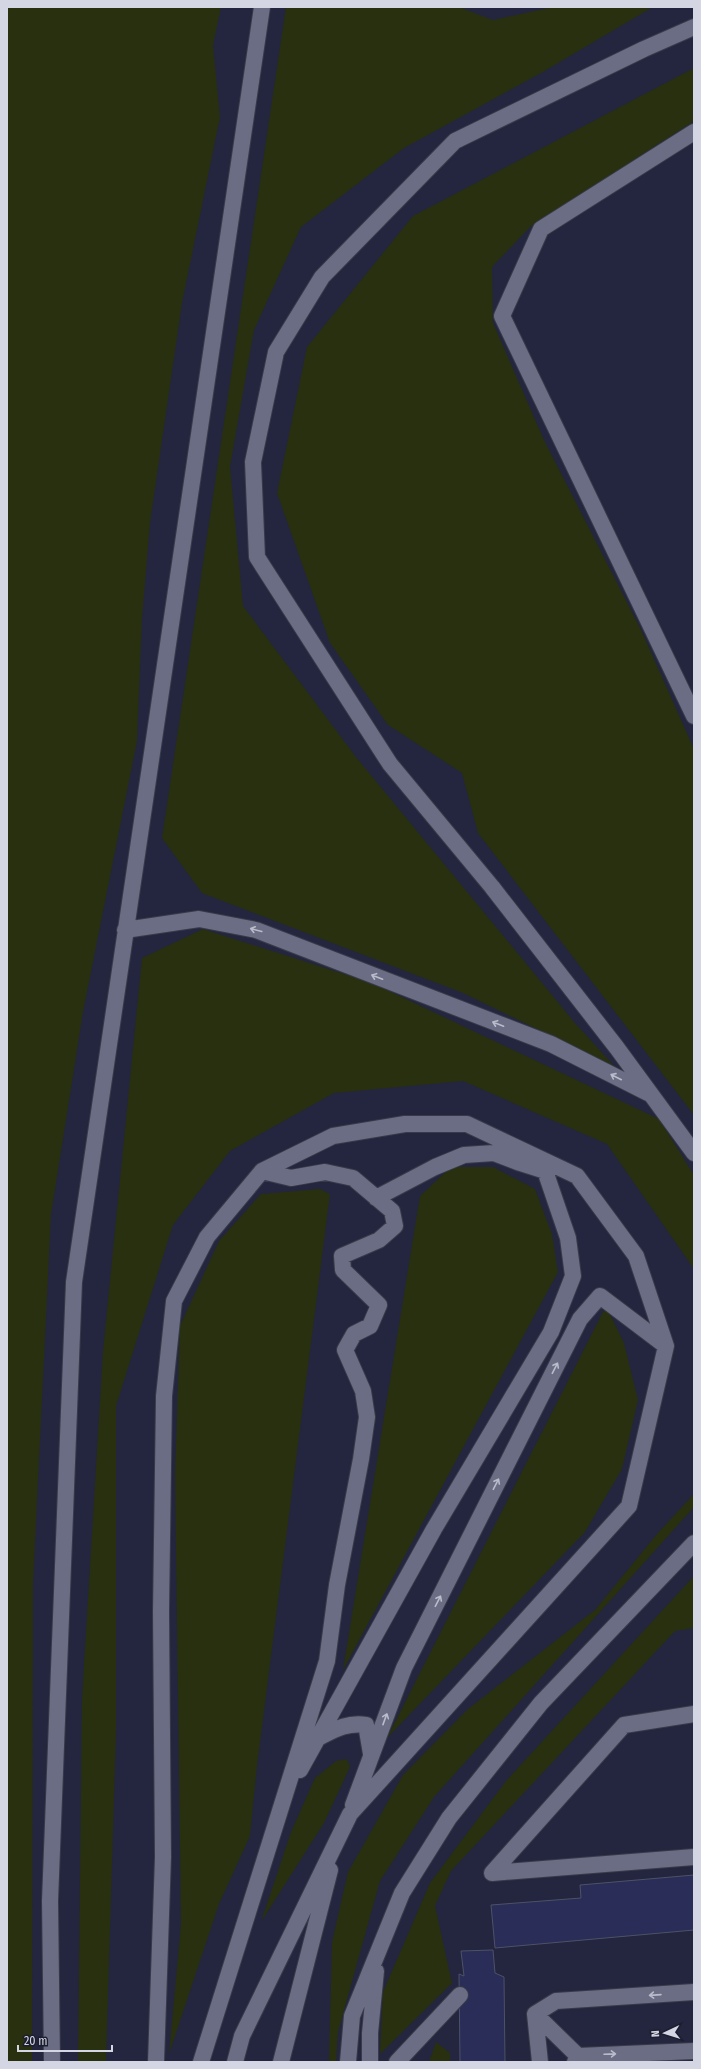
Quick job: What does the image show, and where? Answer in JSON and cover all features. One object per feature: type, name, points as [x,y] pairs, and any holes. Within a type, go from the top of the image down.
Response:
[{"type":"lane","points":[[52,2062],[50,1901],[74,1282],[262,7]]},
{"type":"lane","points":[[694,27],[644,49],[454,141],[322,277],[276,352],[252,462],[256,557],[390,764],[492,887],[694,1153]]},
{"type":"lane","points":[[694,132],[541,229],[502,316],[694,716]]},
{"type":"lane","points":[[125,930],[199,919],[256,930],[551,1044],[651,1095]]},
{"type":"lane","points":[[156,2062],[163,1857],[161,1612],[164,1396],[174,1301],[207,1237],[262,1171],[333,1136],[405,1124],[467,1124],[543,1165],[577,1176],[636,1256],[666,1346],[629,1506],[350,1814]]},
{"type":"lane","points":[[376,1198],[436,1167],[464,1155],[494,1153],[520,1163],[543,1165]]},
{"type":"lane","points":[[284,1800],[434,1529],[551,1332],[573,1276],[568,1238],[543,1165]]},
{"type":"lane","points":[[201,2062],[327,1661],[337,1585],[361,1459],[367,1418],[363,1391],[345,1350],[354,1334],[370,1326],[379,1305],[343,1270],[342,1256],[379,1240],[395,1226],[392,1211],[353,1178],[325,1172],[291,1178],[262,1171]]},
{"type":"lane","points":[[235,2062],[242,2036],[350,1814],[404,1668],[580,1319],[600,1296],[666,1346]]},
{"type":"lane","points":[[348,2062],[352,2016],[402,1893],[449,1818],[541,1703],[694,1543]]},
{"type":"lane","points":[[694,1714],[624,1725],[492,1873],[694,1857]]},
{"type":"lane","points":[[318,1738],[342,1726],[355,1723],[366,1725],[372,1756]]},
{"type":"lane","points":[[281,2062],[339,1836]]},
{"type":"lane","points":[[370,2062],[370,2033],[378,1954]]},
{"type":"lane","points":[[535,2014],[556,2001],[694,1992]]},
{"type":"lane","points":[[397,2062],[460,1995]]},
{"type":"lane","points":[[535,2014],[576,2059],[694,2051]]},
{"type":"lane","points":[[535,2014],[540,2062]]},
{"type":"shaded area","points":[[8,7],[694,7],[694,2062],[8,2062]]},
{"type":"green space","points":[[7,7],[221,7],[213,45],[220,117],[182,303],[150,523],[142,619],[137,741],[83,1012],[51,1215],[33,1584],[32,2062],[7,2062]]},
{"type":"green space","points":[[286,7],[459,7],[493,20],[553,7],[653,7],[541,73],[404,148],[301,227],[254,330],[230,467],[243,606],[356,757],[575,1023],[615,1067],[463,993],[202,893],[162,838]]},
{"type":"green space","points":[[694,68],[694,121],[530,227],[492,267],[493,323],[544,440],[641,630],[694,749],[694,1115],[478,833],[462,773],[388,725],[330,643],[277,493],[307,347],[413,216]]},
{"type":"green space","points":[[203,929],[372,983],[659,1119],[694,1175],[694,1269],[607,1144],[463,1081],[334,1093],[230,1151],[173,1225],[116,1406],[116,1732],[106,2062],[78,2062],[82,1698],[103,1351],[142,958]]},
{"type":"green space","points":[[451,1167],[493,1167],[535,1189],[552,1234],[558,1272],[343,1670],[420,1196]]},
{"type":"green space","points":[[320,1189],[330,1194],[257,1766],[250,1836],[219,1904],[169,2054],[181,1924],[175,1474],[180,1326],[219,1241],[261,1194]]},
{"type":"green space","points":[[606,1306],[624,1343],[638,1400],[622,1469],[585,1532],[387,1738]]},
{"type":"green space","points":[[694,1494],[694,1507],[434,1797],[380,1881],[338,2032],[336,2062],[329,2062],[332,1942],[348,1872],[403,1775],[468,1709],[595,1610],[657,1534]]},
{"type":"green space","points":[[694,1576],[694,1628],[675,1631],[451,1871],[435,1906],[452,1983],[380,2054],[383,1992],[430,1883],[506,1781]]},
{"type":"green space","points":[[347,1759],[350,1767],[324,1823],[261,1922],[291,1832],[315,1778],[336,1761]]},
{"type":"green space","points":[[436,2042],[450,2053],[450,2062],[429,2062]]},
{"type":"building","points":[[694,1875],[694,1930],[495,1948],[491,1905],[581,1898],[580,1885]]},
{"type":"building","points":[[493,1950],[495,1973],[504,1977],[505,2062],[460,2062],[459,1974],[464,1976],[461,1951]]}]
